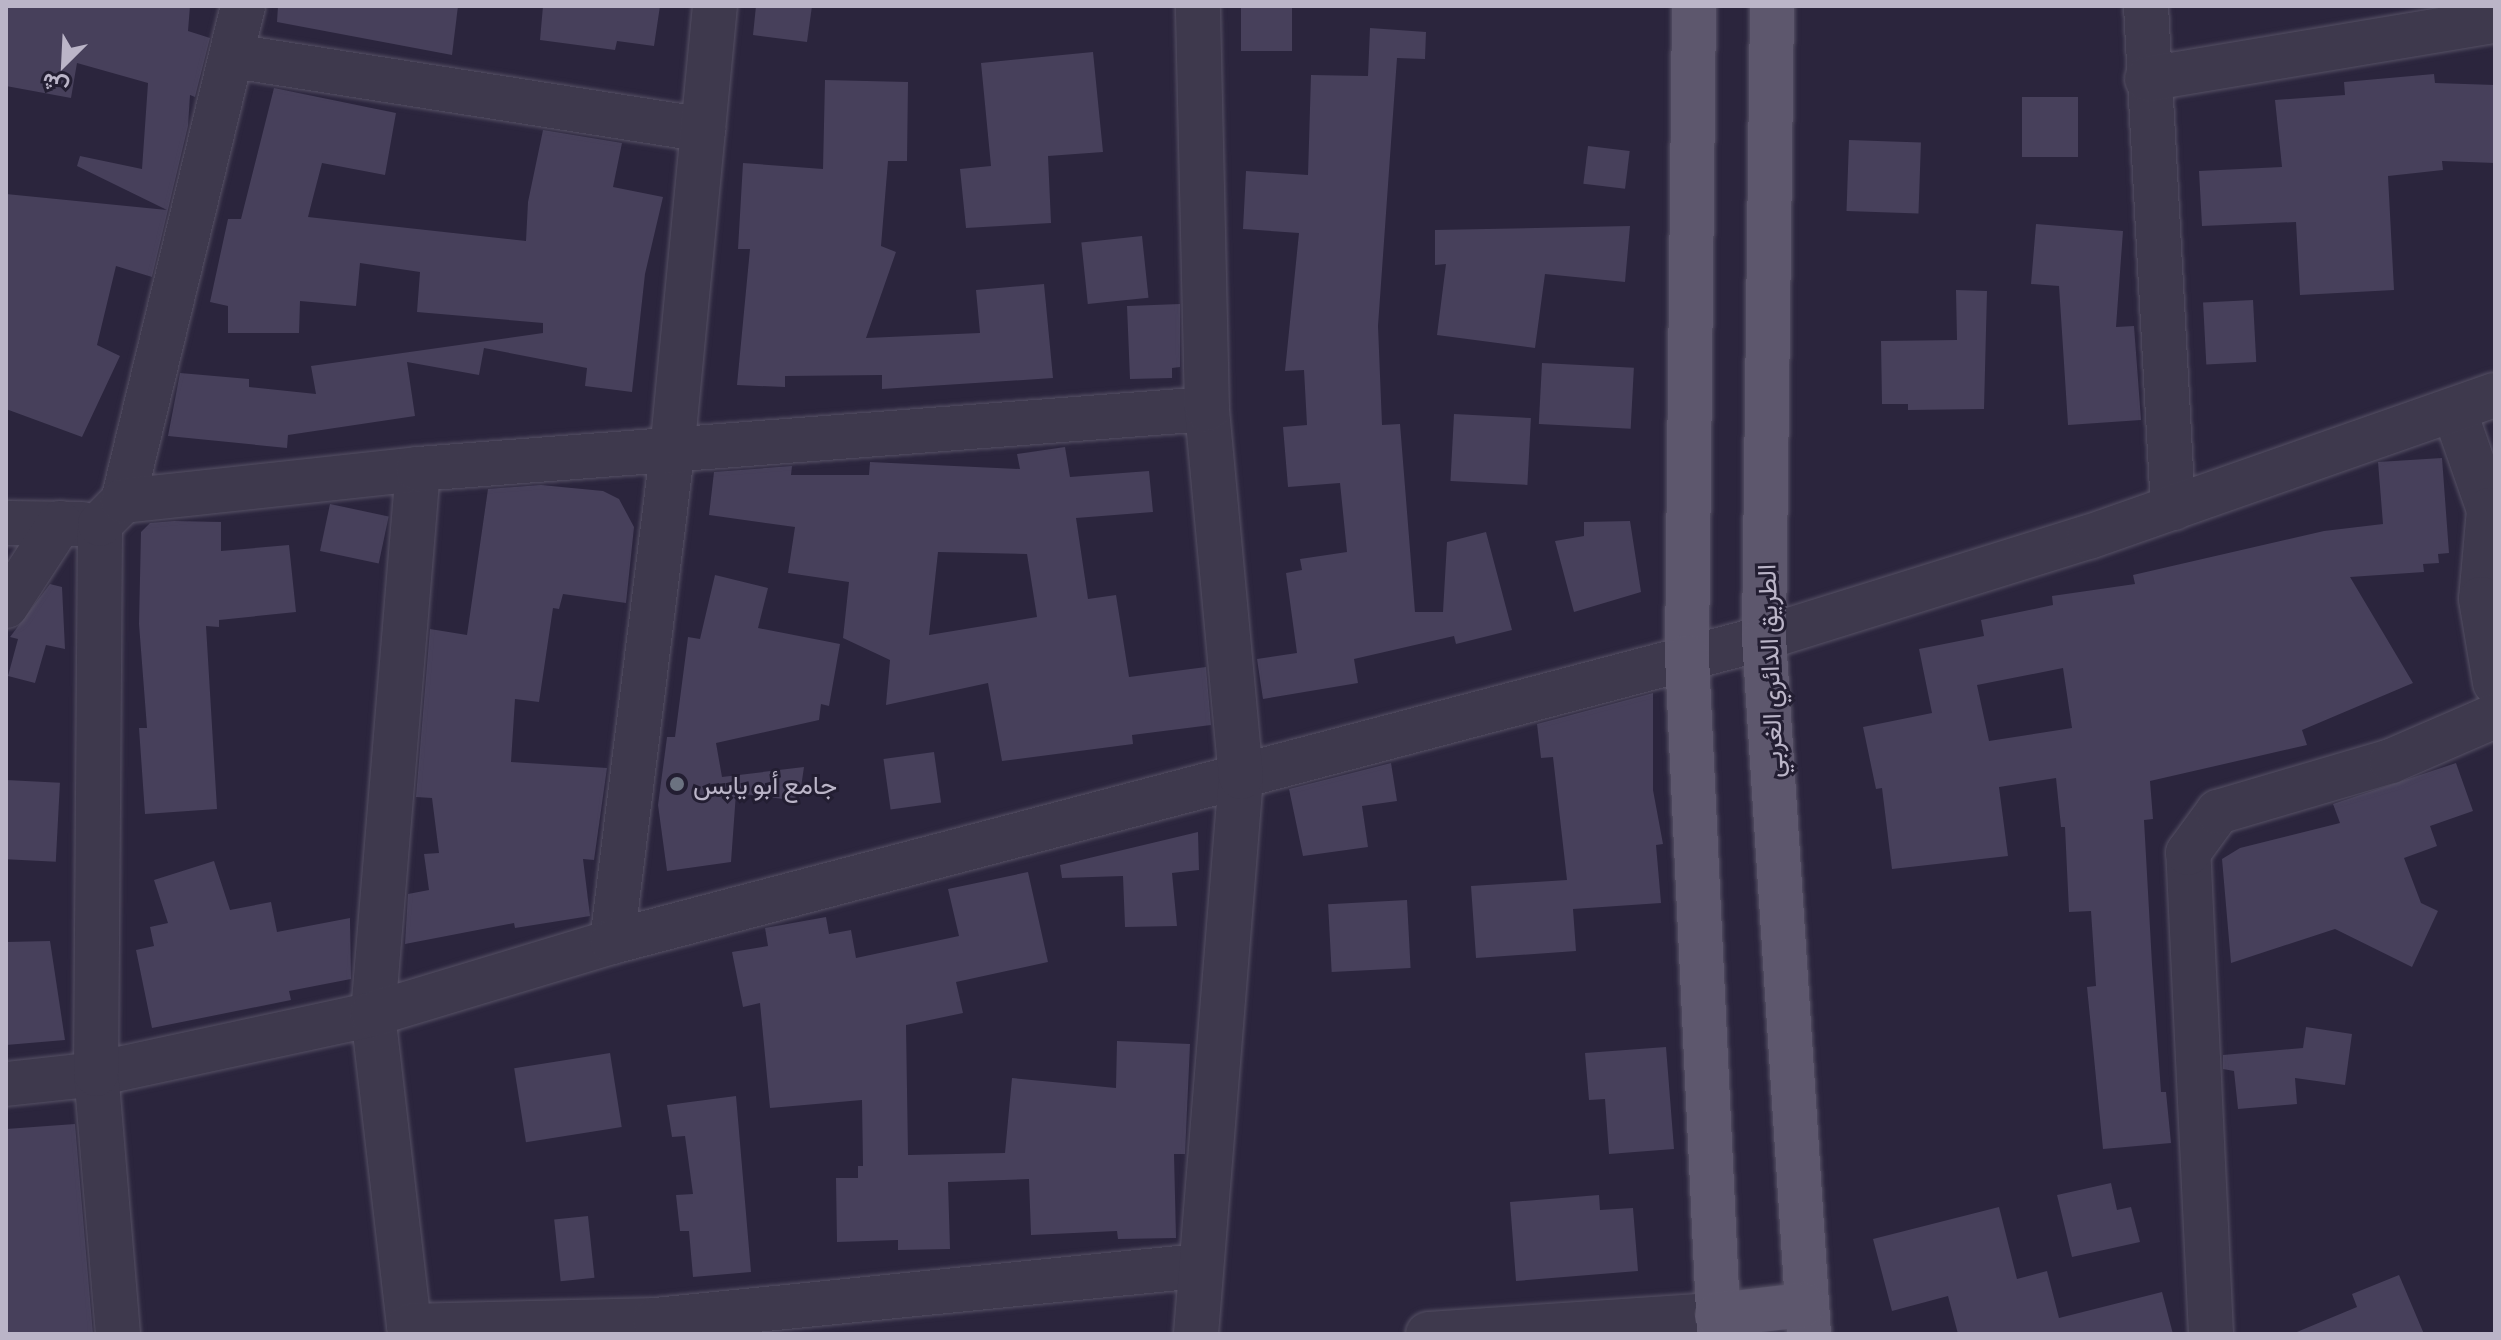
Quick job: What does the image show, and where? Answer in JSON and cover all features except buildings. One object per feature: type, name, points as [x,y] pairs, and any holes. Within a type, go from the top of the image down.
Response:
[{"type":"main road","points":[[1694,6],[1687,657],[1718,1325],[1806,1319]]},
{"type":"main road","name":"الطريق الدائري الغربي","points":[[1772,6],[1764,638],[1806,1319]]},
{"type":"street","points":[[118,1334],[96,1074],[95,516],[233,56],[243,6]]},
{"type":"street","points":[[612,942],[672,452],[715,6]]},
{"type":"street","points":[[1196,1334],[1198,1266],[1241,777],[1207,409],[1198,6]]},
{"type":"street","points":[[2146,6],[2147,79],[2173,508]]},
{"type":"street","points":[[2147,79],[2495,21]]},
{"type":"street","points":[[233,56],[703,130]]},
{"type":"street","points":[[6,1084],[96,1074],[373,1014],[612,942],[1764,638],[2173,508],[2495,395]]},
{"type":"street","points":[[6,523],[95,516],[418,469],[1207,409]]},
{"type":"street","points":[[2454,410],[2489,510],[2481,599],[2495,683]]},
{"type":"street","points":[[418,469],[373,1014],[409,1326],[656,1327],[1198,1266]]},
{"type":"street","points":[[6,606],[95,516]]},
{"type":"street","points":[[2211,1334],[2188,853],[2218,812],[2391,761],[2495,716]]},
{"type":"street","points":[[1428,1334],[1718,1325]]},
{"type":"place","name":"جامع أبو يابس","points":[[677,784]]}]
